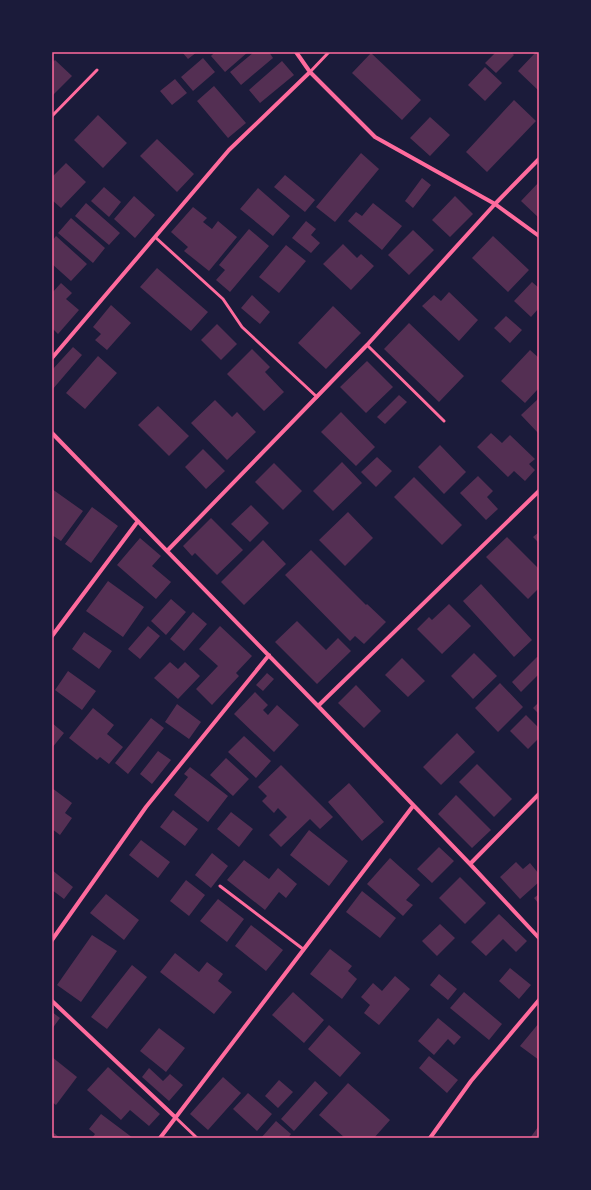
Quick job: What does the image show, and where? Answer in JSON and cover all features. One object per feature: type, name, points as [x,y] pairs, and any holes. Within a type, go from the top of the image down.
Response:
[{"type":"street","points":[[296,52],[310,72],[375,137],[494,204],[539,236]]},
{"type":"street","points":[[52,358],[229,150],[310,72]]},
{"type":"street","points":[[167,551],[367,345],[494,204],[539,159]]},
{"type":"street","points":[[52,432],[269,655],[539,938]]},
{"type":"street","points":[[318,706],[539,491]]},
{"type":"street","points":[[52,636],[138,521]]},
{"type":"street","points":[[52,940],[146,807],[269,655]]},
{"type":"street","points":[[470,864],[539,794]]},
{"type":"street","points":[[160,1138],[413,806]]},
{"type":"street","points":[[430,1138],[471,1081],[539,1000]]},
{"type":"street","points":[[52,1001],[175,1117]]},
{"type":"lane","points":[[310,72],[329,52]]},
{"type":"lane","points":[[52,116],[97,70]]},
{"type":"lane","points":[[155,237],[224,299],[242,327],[317,397]]},
{"type":"lane","points":[[367,345],[444,421]]},
{"type":"lane","points":[[220,886],[303,949]]},
{"type":"lane","points":[[175,1117],[197,1138]]},
{"type":"building","points":[[182,52],[197,52],[188,59]]},
{"type":"building","points":[[215,52],[248,52],[225,72],[211,56]]},
{"type":"building","points":[[254,52],[269,52],[273,58],[241,85],[230,72]]},
{"type":"building","points":[[496,52],[511,52],[514,55],[496,73],[485,63]]},
{"type":"building","points":[[536,52],[539,54],[539,91],[518,71]]},
{"type":"building","points":[[371,53],[421,100],[402,120],[352,73]]},
{"type":"building","points":[[203,58],[215,72],[193,91],[181,77]]},
{"type":"building","points":[[55,60],[72,76],[52,96],[52,63]]},
{"type":"building","points":[[282,61],[294,75],[260,103],[249,90]]},
{"type":"building","points":[[485,67],[502,83],[485,101],[468,85]]},
{"type":"building","points":[[175,79],[187,93],[172,105],[160,91]]},
{"type":"building","points":[[214,86],[246,123],[228,138],[197,101]]},
{"type":"building","points":[[514,100],[536,121],[487,172],[466,152]]},
{"type":"building","points":[[98,115],[127,143],[103,168],[74,140]]},
{"type":"building","points":[[430,117],[450,135],[430,156],[410,138]]},
{"type":"building","points":[[157,139],[194,174],[177,192],[140,156]]},
{"type":"building","points":[[361,153],[379,169],[335,222],[316,207]]},
{"type":"building","points":[[66,163],[86,182],[61,208],[52,200],[52,177]]},
{"type":"building","points":[[285,175],[315,200],[305,212],[274,187]]},
{"type":"building","points":[[422,178],[431,185],[413,208],[405,201]]},
{"type":"building","points":[[539,182],[539,218],[521,201]]},
{"type":"building","points":[[104,187],[121,202],[109,217],[91,201]]},
{"type":"building","points":[[258,188],[290,216],[273,236],[240,209]]},
{"type":"building","points":[[134,196],[155,215],[135,238],[114,219]]},
{"type":"building","points":[[455,196],[473,214],[450,237],[432,220]]},
{"type":"building","points":[[86,203],[120,233],[109,245],[75,216]]},
{"type":"building","points":[[373,203],[402,226],[382,250],[348,221],[356,212],[362,216]]},
{"type":"building","points":[[193,207],[207,218],[203,222],[212,229],[218,221],[237,237],[209,271],[184,251],[188,247],[171,232]]},
{"type":"building","points":[[71,218],[105,248],[93,263],[58,233]]},
{"type":"building","points":[[306,221],[316,229],[311,235],[320,243],[311,253],[292,238]]},
{"type":"building","points":[[249,229],[269,246],[230,292],[216,280],[225,270],[219,265]]},
{"type":"building","points":[[413,230],[434,250],[409,275],[388,255]]},
{"type":"building","points":[[56,236],[87,264],[71,281],[52,264],[52,241]]},
{"type":"building","points":[[493,236],[529,270],[508,292],[472,258]]},
{"type":"building","points":[[343,244],[357,258],[361,254],[374,266],[351,290],[323,264]]},
{"type":"building","points":[[286,245],[306,261],[279,293],[259,277]]},
{"type":"building","points":[[157,268],[208,312],[191,331],[140,287]]},
{"type":"building","points":[[532,282],[539,288],[539,308],[531,317],[514,301]]},
{"type":"building","points":[[61,283],[72,293],[66,299],[79,310],[58,334],[52,328],[52,293]]},
{"type":"building","points":[[449,292],[478,320],[459,341],[422,306],[434,295],[441,301]]},
{"type":"building","points":[[252,295],[270,312],[260,324],[241,308]]},
{"type":"building","points":[[111,305],[131,323],[107,350],[95,340],[101,334],[93,327]]},
{"type":"building","points":[[333,306],[361,333],[326,369],[298,343]]},
{"type":"building","points":[[506,316],[522,330],[510,343],[494,328]]},
{"type":"building","points":[[409,323],[464,376],[439,402],[384,349]]},
{"type":"building","points":[[217,324],[237,344],[221,360],[201,340]]},
{"type":"building","points":[[73,347],[82,355],[52,390],[52,370]]},
{"type":"building","points":[[252,349],[270,367],[265,372],[284,392],[264,411],[227,374]]},
{"type":"building","points":[[530,350],[539,358],[539,390],[538,389],[525,403],[501,381]]},
{"type":"building","points":[[98,356],[117,373],[85,409],[66,393]]},
{"type":"building","points":[[367,361],[393,387],[366,413],[340,387]]},
{"type":"building","points":[[399,395],[407,402],[385,424],[377,417]]},
{"type":"building","points":[[538,399],[539,401],[539,434],[521,415]]},
{"type":"building","points":[[215,400],[232,417],[237,412],[256,432],[227,460],[191,423]]},
{"type":"building","points":[[158,406],[189,436],[169,456],[138,425]]},
{"type":"building","points":[[341,412],[375,447],[356,466],[321,432]]},
{"type":"building","points":[[491,433],[502,443],[510,435],[535,459],[529,464],[535,470],[525,481],[514,471],[508,477],[477,447]]},
{"type":"building","points":[[440,445],[466,472],[444,494],[418,467]]},
{"type":"building","points":[[203,449],[225,471],[206,489],[185,467]]},
{"type":"building","points":[[377,457],[392,471],[376,487],[361,472]]},
{"type":"building","points":[[342,462],[362,483],[333,511],[313,491]]},
{"type":"building","points":[[274,463],[302,491],[283,510],[255,482]]},
{"type":"building","points":[[478,476],[493,491],[487,497],[498,509],[486,520],[460,493]]},
{"type":"building","points":[[414,477],[462,525],[442,545],[394,497]]},
{"type":"building","points":[[52,489],[83,511],[61,541],[52,535]]},
{"type":"building","points":[[251,505],[269,523],[250,542],[231,524]]},
{"type":"building","points":[[92,507],[118,526],[91,563],[65,544]]},
{"type":"building","points":[[348,512],[373,538],[345,566],[319,540]]},
{"type":"building","points":[[211,518],[243,550],[217,575],[195,553],[192,556],[183,546]]},
{"type":"building","points":[[539,532],[539,543],[533,537]]},
{"type":"building","points":[[507,537],[539,569],[539,588],[528,599],[486,557]]},
{"type":"building","points":[[140,538],[161,556],[152,566],[171,582],[156,599],[117,565]]},
{"type":"building","points":[[263,540],[286,564],[244,605],[221,582]]},
{"type":"building","points":[[311,550],[366,605],[367,604],[386,622],[364,644],[355,636],[350,641],[285,575]]},
{"type":"building","points":[[108,581],[144,607],[123,637],[86,611]]},
{"type":"building","points":[[481,584],[532,640],[514,657],[463,601]]},
{"type":"building","points":[[171,599],[186,612],[166,635],[151,621]]},
{"type":"building","points":[[449,604],[471,626],[442,654],[417,629],[429,617],[432,620]]},
{"type":"building","points":[[193,612],[207,624],[184,651],[170,639]]},
{"type":"building","points":[[297,621],[326,650],[338,638],[351,651],[317,684],[275,642]]},
{"type":"building","points":[[148,626],[160,636],[140,659],[128,649]]},
{"type":"building","points":[[220,626],[252,656],[236,673],[239,676],[212,705],[196,689],[218,666],[199,649]]},
{"type":"building","points":[[84,632],[112,651],[99,669],[72,649]]},
{"type":"building","points":[[474,653],[497,676],[473,699],[451,676]]},
{"type":"building","points":[[537,657],[539,658],[539,674],[521,692],[512,682]]},
{"type":"building","points":[[402,658],[425,681],[408,697],[385,675]]},
{"type":"building","points":[[170,662],[178,669],[185,662],[200,676],[178,699],[154,678]]},
{"type":"building","points":[[68,671],[96,691],[82,710],[55,690]]},
{"type":"building","points":[[267,673],[274,679],[263,691],[256,685]]},
{"type":"building","points":[[500,683],[523,707],[498,732],[475,708]]},
{"type":"building","points":[[356,685],[381,711],[364,728],[338,703]]},
{"type":"building","points":[[255,692],[268,705],[263,710],[268,715],[277,705],[299,725],[274,752],[234,714]]},
{"type":"building","points":[[539,702],[539,714],[533,708]]},
{"type":"building","points":[[177,704],[201,722],[189,739],[165,722]]},
{"type":"building","points":[[93,708],[114,725],[107,734],[123,747],[109,764],[100,757],[97,760],[69,738]]},
{"type":"building","points":[[526,715],[539,728],[539,738],[528,749],[510,731]]},
{"type":"building","points":[[151,718],[164,728],[128,774],[115,763]]},
{"type":"building","points":[[52,723],[64,733],[52,748]]},
{"type":"building","points":[[457,733],[475,752],[441,785],[423,767]]},
{"type":"building","points":[[244,736],[271,761],[256,778],[228,752]]},
{"type":"building","points":[[158,751],[171,760],[152,784],[140,774]]},
{"type":"building","points":[[226,758],[249,779],[233,796],[210,775]]},
{"type":"building","points":[[477,764],[512,799],[494,817],[459,782]]},
{"type":"building","points":[[281,765],[333,817],[320,829],[310,819],[281,847],[269,835],[287,817],[278,808],[274,813],[262,801],[267,796],[258,787]]},
{"type":"building","points":[[190,767],[228,796],[208,822],[174,795],[188,777],[184,774]]},
{"type":"building","points":[[349,783],[384,822],[362,841],[328,802]]},
{"type":"building","points":[[52,788],[72,803],[65,813],[72,818],[60,835],[52,829]]},
{"type":"building","points":[[456,795],[491,830],[472,848],[438,814]]},
{"type":"building","points":[[173,810],[198,829],[185,846],[160,827]]},
{"type":"building","points":[[231,812],[253,829],[239,847],[217,829]]},
{"type":"building","points":[[309,830],[348,861],[329,886],[290,855]]},
{"type":"building","points":[[141,840],[170,862],[158,878],[129,855]]},
{"type":"building","points":[[439,847],[454,861],[432,883],[417,869]]},
{"type":"building","points":[[212,853],[228,866],[211,888],[195,875]]},
{"type":"building","points":[[390,858],[420,885],[406,900],[413,905],[403,916],[367,884]]},
{"type":"building","points":[[244,860],[269,879],[278,868],[297,884],[286,898],[279,892],[265,910],[227,880]]},
{"type":"building","points":[[516,862],[523,869],[530,863],[539,874],[539,882],[520,899],[500,877]]},
{"type":"building","points":[[52,870],[73,887],[64,899],[52,890]]},
{"type":"building","points":[[460,877],[486,903],[465,924],[439,898]]},
{"type":"building","points":[[186,880],[205,895],[189,916],[170,901]]},
{"type":"building","points":[[362,891],[396,918],[380,938],[346,912]]},
{"type":"building","points":[[106,894],[139,920],[124,940],[90,913]]},
{"type":"building","points":[[539,894],[539,904],[534,898]]},
{"type":"building","points":[[218,899],[244,919],[227,942],[200,921]]},
{"type":"building","points":[[499,914],[527,941],[516,952],[503,939],[486,956],[471,942]]},
{"type":"building","points":[[440,924],[455,938],[437,956],[422,941]]},
{"type":"building","points":[[251,925],[283,950],[266,971],[235,946]]},
{"type":"building","points":[[92,935],[117,951],[81,1002],[57,985]]},
{"type":"building","points":[[330,949],[352,966],[348,971],[357,979],[342,999],[310,974]]},
{"type":"building","points":[[175,953],[199,972],[207,962],[223,974],[218,981],[232,992],[214,1014],[160,972]]},
{"type":"building","points":[[132,965],[147,977],[107,1029],[91,1017]]},
{"type":"building","points":[[510,968],[531,985],[519,999],[499,981]]},
{"type":"building","points":[[439,974],[457,989],[448,1000],[430,985]]},
{"type":"building","points":[[395,976],[410,989],[379,1025],[364,1013],[370,1005],[361,997],[373,983],[382,991]]},
{"type":"building","points":[[293,992],[324,1020],[304,1043],[272,1015]]},
{"type":"building","points":[[464,992],[502,1024],[489,1040],[450,1008]]},
{"type":"building","points":[[52,1012],[60,1018],[52,1029]]},
{"type":"building","points":[[438,1018],[461,1037],[454,1045],[448,1039],[434,1055],[418,1041]]},
{"type":"building","points":[[539,1023],[539,1060],[520,1046]]},
{"type":"building","points":[[329,1025],[361,1053],[340,1077],[308,1049]]},
{"type":"building","points":[[159,1028],[185,1048],[166,1072],[140,1051]]},
{"type":"building","points":[[429,1056],[458,1080],[447,1093],[419,1068]]},
{"type":"building","points":[[52,1057],[77,1077],[56,1105],[52,1102]]},
{"type":"building","points":[[108,1067],[160,1114],[149,1126],[130,1110],[121,1120],[87,1090]]},
{"type":"building","points":[[149,1068],[163,1081],[170,1074],[183,1085],[169,1101],[142,1077]]},
{"type":"building","points":[[223,1077],[241,1093],[208,1130],[190,1114]]},
{"type":"building","points":[[279,1080],[293,1092],[278,1108],[265,1096]]},
{"type":"building","points":[[315,1081],[328,1093],[294,1131],[281,1119]]},
{"type":"building","points":[[348,1083],[390,1120],[374,1138],[345,1138],[319,1115]]},
{"type":"building","points":[[248,1093],[272,1114],[257,1131],[233,1109]]},
{"type":"building","points":[[101,1114],[133,1138],[92,1138],[95,1134],[89,1129]]},
{"type":"building","points":[[276,1121],[291,1134],[288,1138],[261,1138]]},
{"type":"building","points":[[538,1127],[539,1138],[530,1138]]},
{"type":"building","points":[[54,1133],[60,1138],[52,1138]]}]
